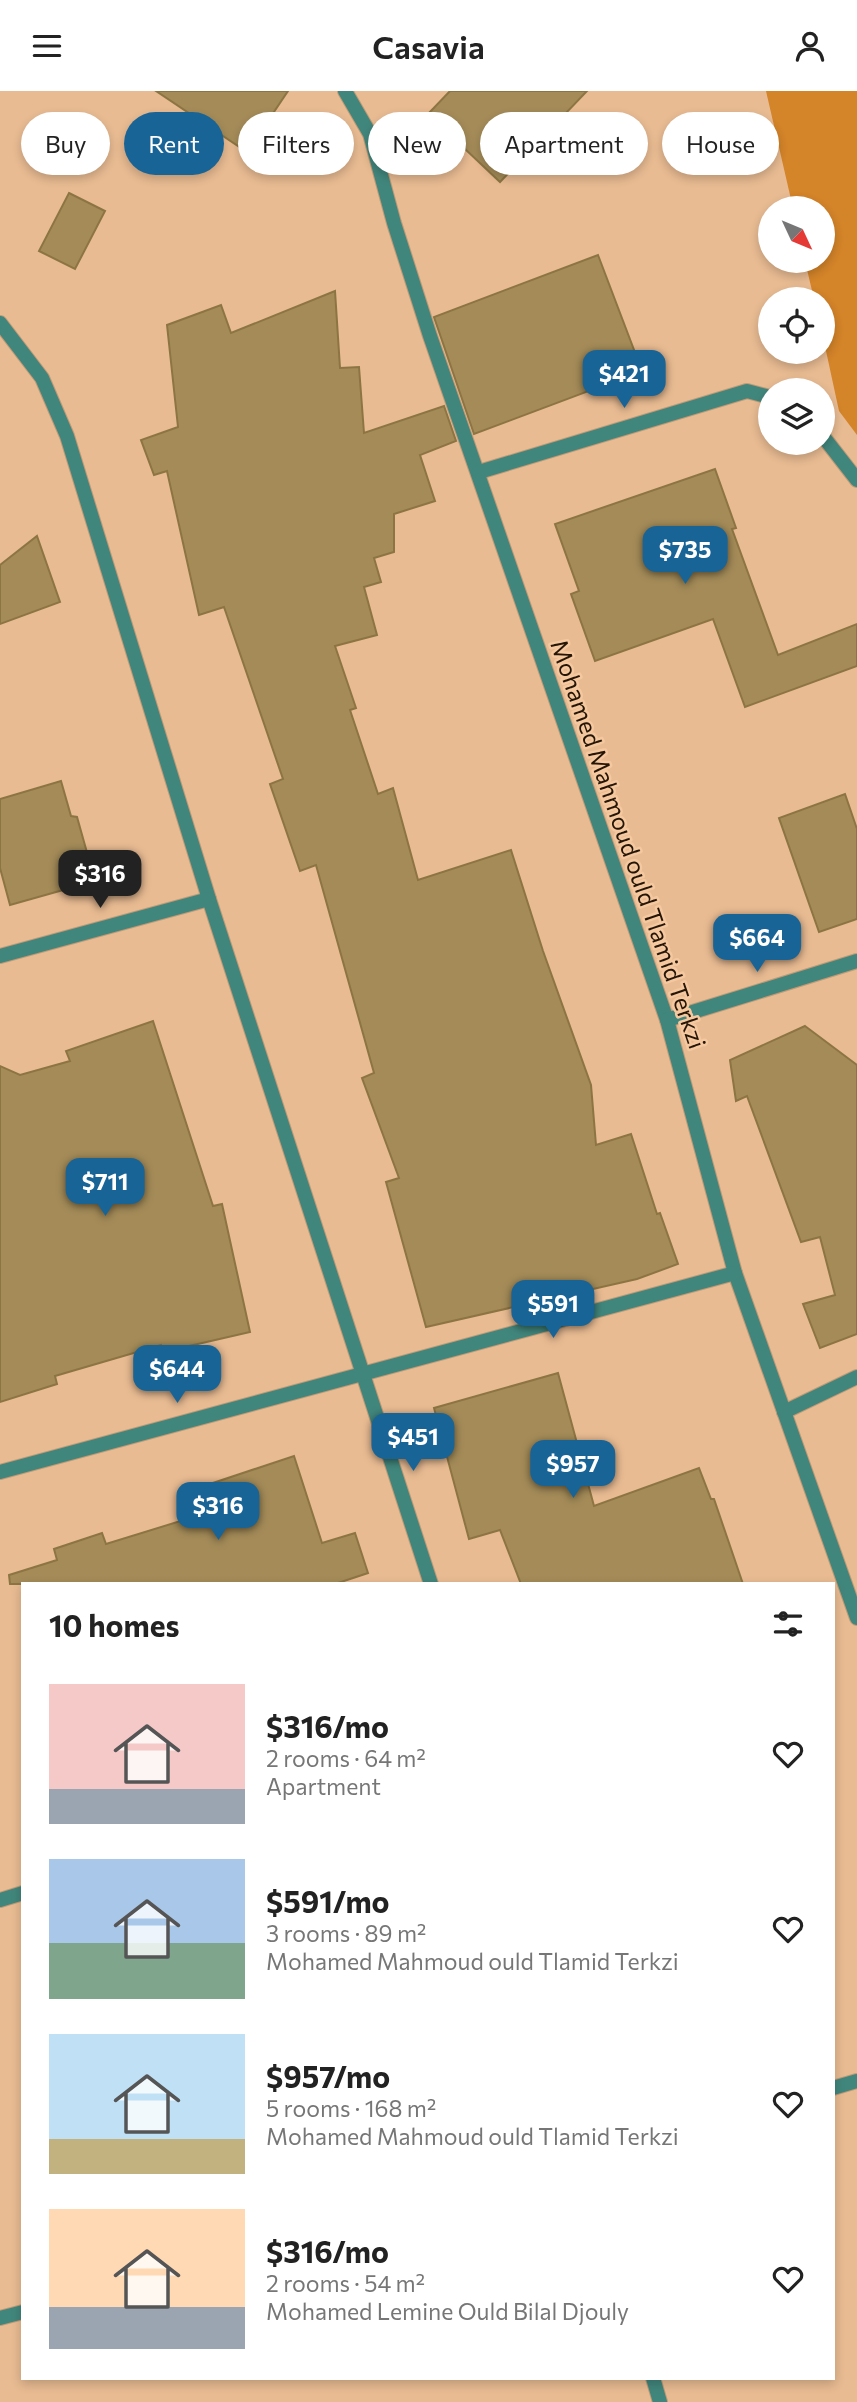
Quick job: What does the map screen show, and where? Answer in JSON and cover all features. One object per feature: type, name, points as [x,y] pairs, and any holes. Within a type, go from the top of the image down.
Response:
[{"type":"street","name":"Mohamed Mahmoud ould Tlamid Terkzi","points":[[345,91],[370,134],[394,223],[430,336],[480,472],[667,1020],[735,1273],[857,1618]]},
{"type":"street","points":[[0,323],[42,379],[67,436],[209,899],[430,1582]]},
{"type":"street","points":[[480,472],[747,391],[758,394]]},
{"type":"street","points":[[835,452],[857,480]]},
{"type":"street","points":[[0,956],[209,899]]},
{"type":"street","points":[[667,1020],[857,961]]},
{"type":"street","points":[[0,1472],[735,1273]]},
{"type":"street","points":[[784,1412],[857,1377]]},
{"type":"street","points":[[0,1900],[21,1894]]},
{"type":"street","points":[[835,2087],[857,2081]]},
{"type":"street","points":[[0,2318],[21,2313]]},
{"type":"street","points":[[654,2380],[660,2402]]},
{"type":"shaded area","points":[[766,91],[857,91],[857,435],[839,411],[835,378],[832,378],[829,364],[835,364],[835,287],[811,287],[808,273],[835,273],[835,196],[790,196],[779,147],[779,112],[771,112]]},
{"type":"building","points":[[156,91],[288,91],[274,112],[238,112],[238,146],[224,137],[224,112],[187,112]]},
{"type":"building","points":[[450,91],[587,91],[567,112],[480,112],[480,163],[466,150],[466,112],[430,112]]},
{"type":"building","points":[[493,175],[507,175],[500,182]]},
{"type":"building","points":[[69,193],[105,211],[75,269],[39,251]]},
{"type":"building","points":[[598,255],[642,371],[474,434],[434,317]]},
{"type":"building","points":[[335,291],[340,368],[359,367],[364,433],[444,406],[456,441],[420,455],[435,501],[394,514],[394,552],[374,558],[381,582],[364,587],[377,635],[335,646],[356,708],[350,710],[378,794],[393,788],[418,880],[511,850],[543,951],[591,1085],[596,1145],[631,1134],[657,1214],[660,1213],[678,1264],[637,1279],[426,1327],[386,1182],[399,1178],[362,1078],[374,1073],[316,865],[300,871],[270,784],[283,779],[224,607],[199,615],[167,471],[154,475],[141,440],[178,427],[167,325],[221,305],[231,333]]},
{"type":"building","points":[[715,469],[736,528],[732,529],[778,655],[857,624],[857,666],[745,707],[713,619],[595,661],[571,594],[579,591],[555,524]]},
{"type":"building","points":[[37,536],[60,602],[0,624],[0,565]]},
{"type":"building","points":[[61,781],[71,816],[77,817],[95,881],[10,905],[0,868],[0,799]]},
{"type":"building","points":[[845,794],[857,829],[857,919],[819,932],[779,818]]},
{"type":"building","points":[[153,1021],[213,1206],[222,1204],[250,1332],[163,1352],[161,1345],[55,1376],[57,1384],[0,1402],[0,1066],[20,1075],[70,1061],[66,1051]]},
{"type":"building","points":[[805,1026],[857,1065],[857,1334],[820,1348],[803,1304],[835,1295],[820,1237],[801,1242],[747,1096],[736,1101],[730,1060]]},
{"type":"building","points":[[558,1373],[594,1506],[699,1468],[711,1499],[714,1499],[742,1582],[520,1582],[500,1530],[469,1539],[434,1408]]},
{"type":"building","points":[[294,1456],[322,1543],[355,1533],[368,1573],[341,1582],[10,1584],[9,1575],[57,1560],[54,1549],[102,1533],[106,1544],[200,1515],[192,1490]]}]
